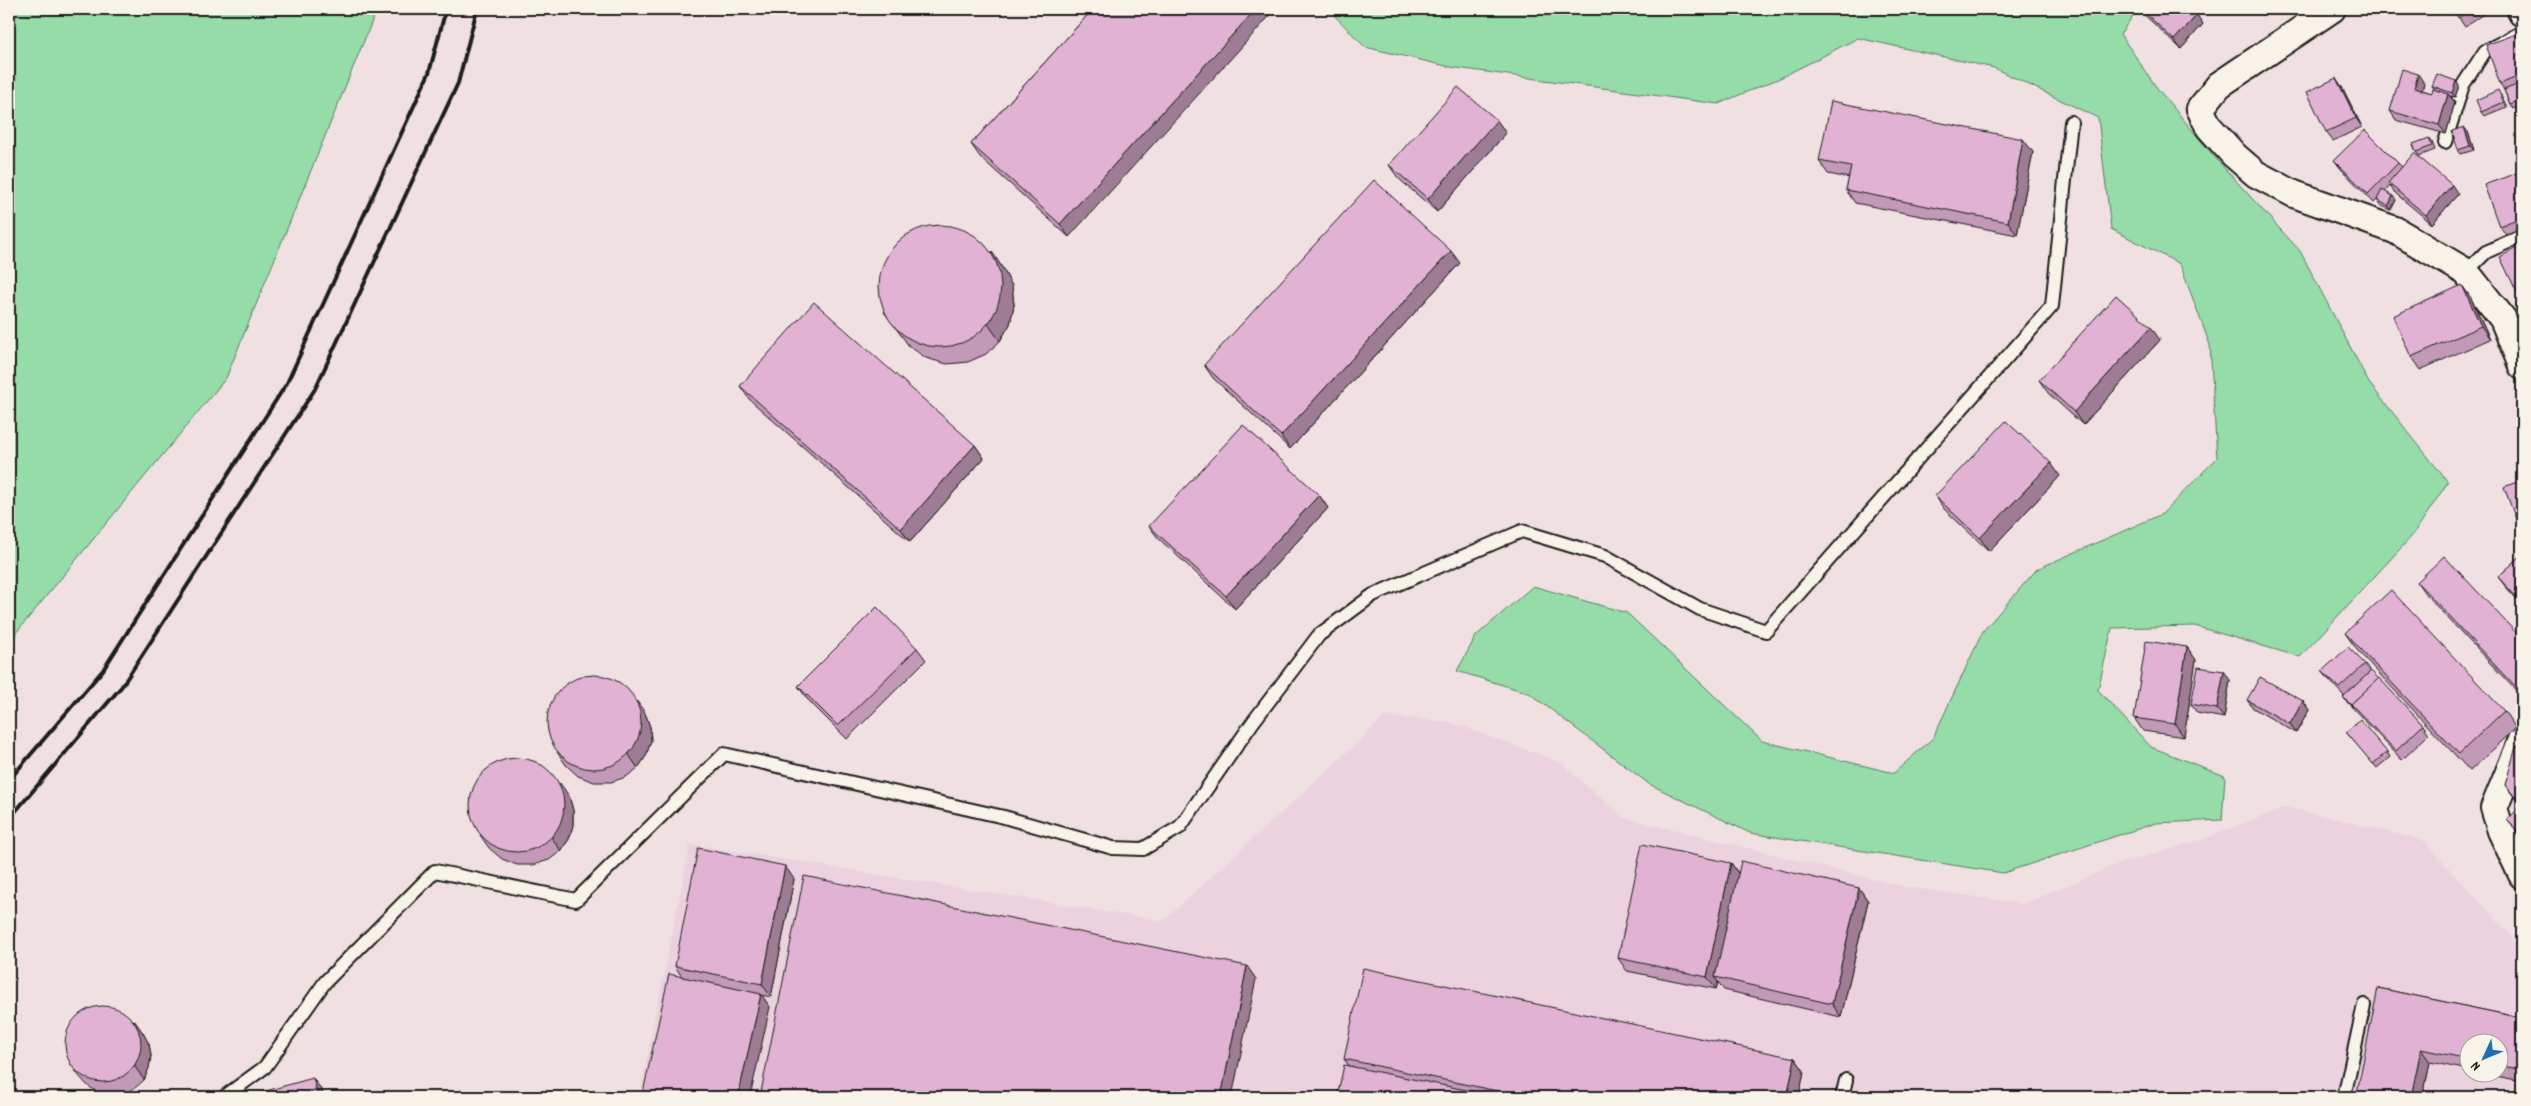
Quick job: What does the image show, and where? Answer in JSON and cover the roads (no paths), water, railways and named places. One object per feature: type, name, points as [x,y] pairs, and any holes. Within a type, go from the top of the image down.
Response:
[{"type":"street","points":[[2332,9],[2219,85],[2200,109],[2209,127],[2234,155],[2256,174],[2294,194],[2395,230],[2466,272],[2503,319],[2522,366]]},
{"type":"street","points":[[2520,9],[2522,13]]},
{"type":"street","points":[[2522,740],[2494,808],[2501,831],[2522,875]]},
{"type":"lane","points":[[2445,142],[2463,85],[2484,51],[2522,32]]},
{"type":"lane","points":[[224,1097],[265,1067],[325,982],[436,871],[576,900],[724,754],[1004,817],[1113,848],[1143,849],[1180,828],[1253,722],[1319,635],[1373,595],[1522,531],[1605,556],[1700,609],[1766,630],[2052,306],[2071,122]]},
{"type":"lane","points":[[2466,272],[2486,252],[2522,236]]},
{"type":"lane","points":[[2344,1097],[2364,1005]]},
{"type":"lane","points":[[1842,1097],[1846,1080]]},
{"type":"railway","points":[[9,780],[103,670],[287,383],[429,73],[446,9]]},
{"type":"railway","points":[[9,819],[122,686],[315,389],[458,83],[477,9]]}]
